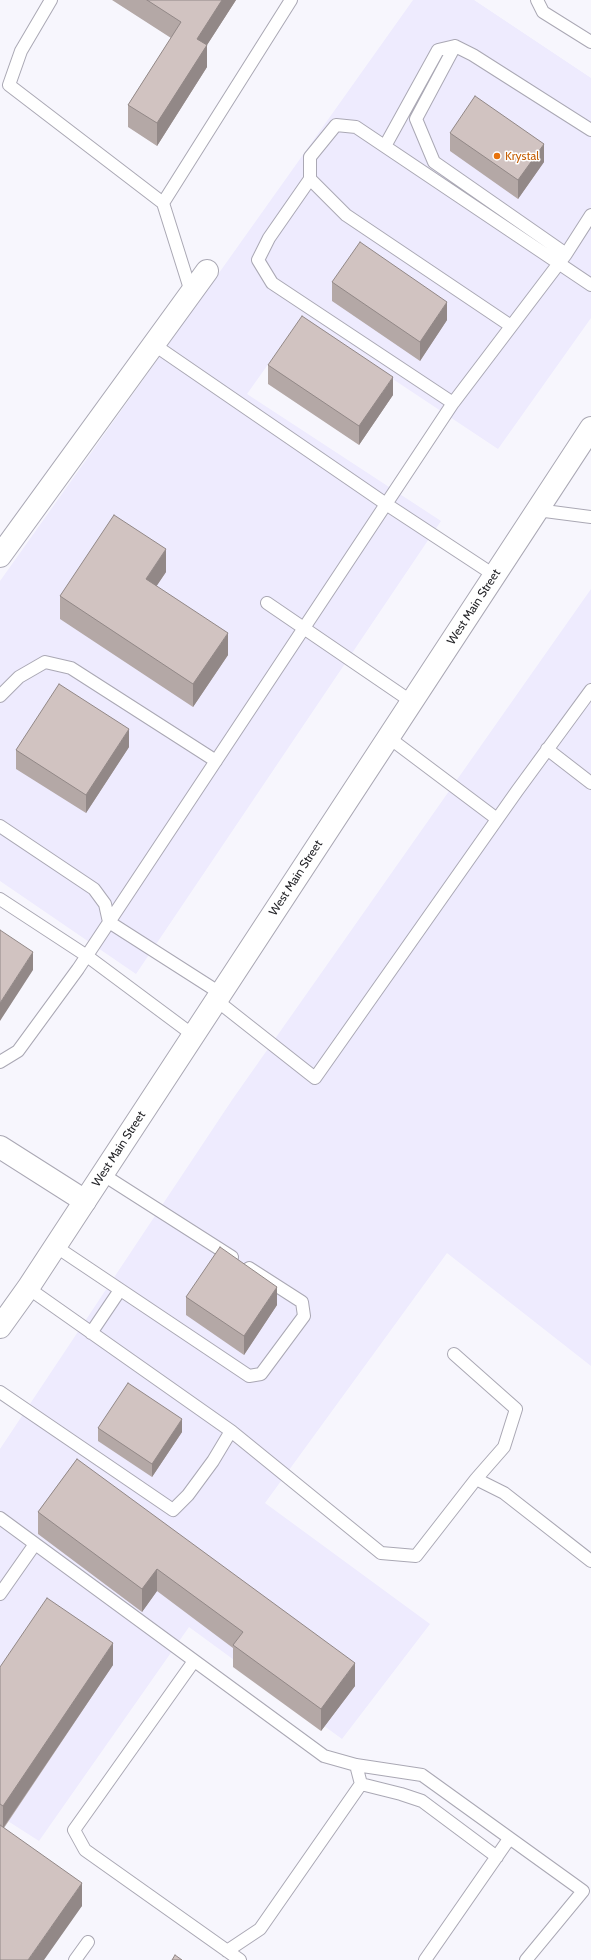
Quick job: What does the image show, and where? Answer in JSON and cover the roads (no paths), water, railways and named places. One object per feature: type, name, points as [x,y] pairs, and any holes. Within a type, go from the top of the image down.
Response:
[{"type":"main road","points":[[0,556],[207,271]]},
{"type":"main road","name":"West Main Street","points":[[0,1327],[28,1288],[591,428]]},
{"type":"main road","points":[[0,1147],[85,1201]]},
{"type":"lane","points":[[51,0],[21,52],[9,85],[163,204],[191,292]]},
{"type":"lane","points":[[163,204],[291,0]]},
{"type":"lane","points":[[537,0],[543,12],[591,42]]},
{"type":"lane","points":[[385,146],[438,50],[455,46],[473,54],[591,130]]},
{"type":"lane","points":[[455,46],[416,120],[434,162],[562,258],[591,285]]},
{"type":"lane","points":[[453,403],[272,282],[261,266],[258,260],[268,238],[310,179],[310,157],[336,124],[356,127],[562,258]]},
{"type":"lane","points":[[310,179],[346,215],[511,326]]},
{"type":"lane","points":[[0,1062],[18,1051],[87,956],[453,403],[562,258],[591,215]]},
{"type":"lane","points":[[153,344],[386,504],[494,576]]},
{"type":"lane","points":[[537,510],[591,517]]},
{"type":"lane","points":[[267,602],[412,702]]},
{"type":"lane","points":[[0,696],[20,678],[45,662],[70,668],[216,761]]},
{"type":"lane","points":[[0,826],[94,889],[105,904],[109,922],[218,997],[315,1078],[547,749],[591,690]]},
{"type":"lane","points":[[388,737],[498,819]]},
{"type":"lane","points":[[547,749],[591,783]]},
{"type":"lane","points":[[0,898],[87,956],[193,1035]]},
{"type":"lane","points":[[55,1246],[249,1376],[261,1374],[304,1316],[302,1302],[102,1174]]},
{"type":"lane","points":[[28,1288],[231,1431],[382,1553],[416,1556],[476,1478],[504,1447],[516,1409],[454,1354]]},
{"type":"lane","points":[[92,1333],[120,1290]]},
{"type":"lane","points":[[0,1392],[173,1510],[188,1495],[213,1461],[231,1431]]},
{"type":"lane","points":[[476,1478],[504,1493],[591,1561]]},
{"type":"lane","points":[[0,1518],[324,1756],[356,1765],[422,1775],[583,1891],[526,1960]]},
{"type":"lane","points":[[0,1594],[35,1544]]},
{"type":"lane","points":[[194,1661],[74,1830],[85,1850],[240,1960]]},
{"type":"lane","points":[[227,1951],[260,1929],[361,1784],[356,1765]]},
{"type":"lane","points":[[361,1784],[422,1801],[497,1857]]},
{"type":"lane","points":[[425,1960],[509,1839]]},
{"type":"lane","points":[[75,1960],[88,1942]]},
{"type":"place","name":"Krystal","points":[[497,156]]}]
